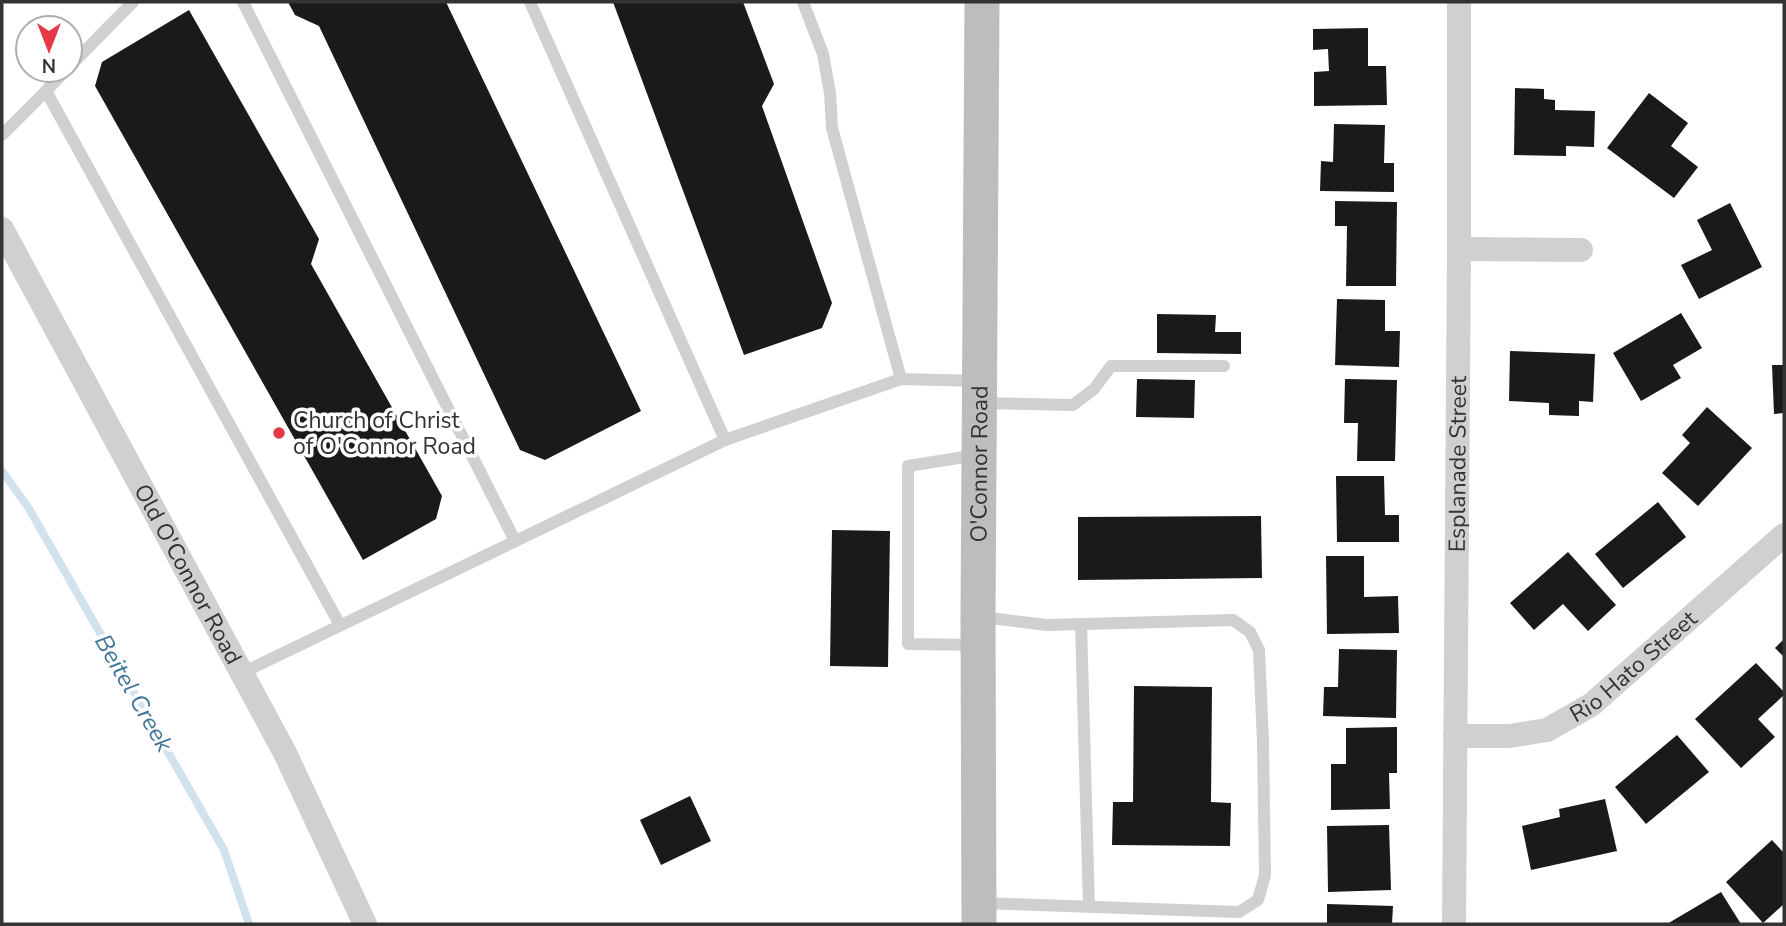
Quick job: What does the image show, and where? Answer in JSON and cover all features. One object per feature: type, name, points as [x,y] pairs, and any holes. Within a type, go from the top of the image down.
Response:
[{"type":"main road","name":"O'Connor Road","points":[[979,914],[982,2]]},
{"type":"street","name":"Esplanade Street","points":[[1454,924],[1460,2]]},
{"type":"street","name":"Old O'Connor Road","points":[[2,229],[285,753],[365,924]]},
{"type":"street","points":[[1460,249],[1581,250]]},
{"type":"street","name":"Rio Hato Street","points":[[1455,736],[1509,736],[1547,730],[1591,705],[1784,535]]},
{"type":"lane","points":[[84,52],[133,2]]},
{"type":"lane","points":[[243,2],[515,541]]},
{"type":"lane","points":[[530,2],[725,440]]},
{"type":"lane","points":[[803,2],[823,54],[830,93],[832,128],[901,379]]},
{"type":"lane","points":[[2,135],[53,84]]},
{"type":"lane","points":[[46,91],[340,625]]},
{"type":"lane","points":[[242,673],[725,440],[901,379],[1073,405],[1094,389],[1111,366],[1224,366]]},
{"type":"lane","points":[[979,455],[908,466],[908,644],[978,631],[1047,625],[1233,620],[1250,632],[1259,650],[1265,875],[1258,900],[1239,912],[1089,907],[979,914]]},
{"type":"lane","points":[[1081,624],[1089,907]]},
{"type":"building","points":[[288,2],[446,2],[641,411],[545,460],[520,450],[319,26],[295,15]]},
{"type":"building","points":[[613,2],[743,2],[774,84],[762,106],[832,303],[822,328],[744,355]]},
{"type":"building","points":[[189,10],[319,239],[311,264],[442,496],[436,519],[363,560],[95,86],[102,62]]},
{"type":"building","points":[[1368,28],[1368,66],[1386,66],[1387,105],[1314,106],[1314,72],[1329,71],[1328,49],[1313,50],[1313,29]]},
{"type":"building","points":[[1515,88],[1544,89],[1544,99],[1555,100],[1555,110],[1595,111],[1594,147],[1566,146],[1566,156],[1514,155]]},
{"type":"building","points":[[1649,93],[1688,123],[1671,146],[1698,167],[1674,198],[1607,148]]},
{"type":"building","points":[[1334,124],[1385,125],[1384,163],[1394,163],[1394,192],[1320,191],[1321,161],[1333,162]]},
{"type":"building","points":[[1335,201],[1397,202],[1396,286],[1346,286],[1347,226],[1335,226]]},
{"type":"building","points":[[1730,203],[1762,267],[1699,299],[1681,265],[1712,250],[1697,220]]},
{"type":"building","points":[[1337,299],[1385,300],[1385,331],[1400,331],[1399,367],[1335,365]]},
{"type":"building","points":[[1681,313],[1702,348],[1673,365],[1681,378],[1641,401],[1613,353]]},
{"type":"building","points":[[1157,314],[1216,315],[1215,332],[1241,332],[1241,354],[1157,353]]},
{"type":"building","points":[[1510,351],[1595,354],[1593,402],[1579,401],[1579,416],[1549,415],[1549,403],[1509,401]]},
{"type":"building","points":[[1772,365],[1784,365],[1784,413],[1774,414]]},
{"type":"building","points":[[1137,379],[1195,380],[1194,418],[1136,417]]},
{"type":"building","points":[[1345,379],[1397,380],[1395,461],[1357,461],[1358,423],[1344,423]]},
{"type":"building","points":[[1707,407],[1752,448],[1698,506],[1662,473],[1690,443],[1682,435]]},
{"type":"building","points":[[1336,476],[1384,476],[1385,515],[1399,515],[1399,542],[1337,542]]},
{"type":"building","points":[[1658,502],[1686,537],[1623,588],[1595,554]]},
{"type":"building","points":[[1261,516],[1262,578],[1078,580],[1078,517]]},
{"type":"building","points":[[832,530],[890,531],[888,667],[830,666]]},
{"type":"building","points":[[1568,552],[1616,605],[1588,631],[1563,604],[1534,630],[1510,603]]},
{"type":"building","points":[[1326,556],[1364,556],[1364,597],[1398,596],[1399,633],[1327,634]]},
{"type":"building","points":[[1784,639],[1784,657],[1775,648]]},
{"type":"building","points":[[1339,649],[1397,650],[1396,718],[1323,716],[1324,687],[1338,687]]},
{"type":"building","points":[[1756,663],[1784,695],[1758,719],[1775,737],[1741,768],[1695,719]]},
{"type":"building","points":[[1134,686],[1212,687],[1211,802],[1231,803],[1230,846],[1112,845],[1113,802],[1133,802]]},
{"type":"building","points":[[1397,727],[1397,773],[1389,773],[1390,809],[1331,810],[1331,764],[1346,764],[1346,728]]},
{"type":"building","points":[[1677,735],[1709,772],[1646,824],[1615,787]]},
{"type":"building","points":[[690,796],[711,841],[661,865],[640,820]]},
{"type":"building","points":[[1605,799],[1617,851],[1531,870],[1522,826],[1560,817],[1559,809]]},
{"type":"building","points":[[1389,825],[1391,890],[1328,892],[1327,826]]},
{"type":"building","points":[[1772,840],[1784,851],[1784,904],[1763,923],[1726,882]]},
{"type":"building","points":[[1721,892],[1741,924],[1667,924]]},
{"type":"building","points":[[1327,904],[1393,906],[1392,924],[1327,924]]},
{"type":"waterway","name":"Beitel Creek","points":[[2,471],[28,507],[224,850],[249,924]]},
{"type":"place","name":"Church of Christ of O'Connor Road","points":[[279,433]]}]
